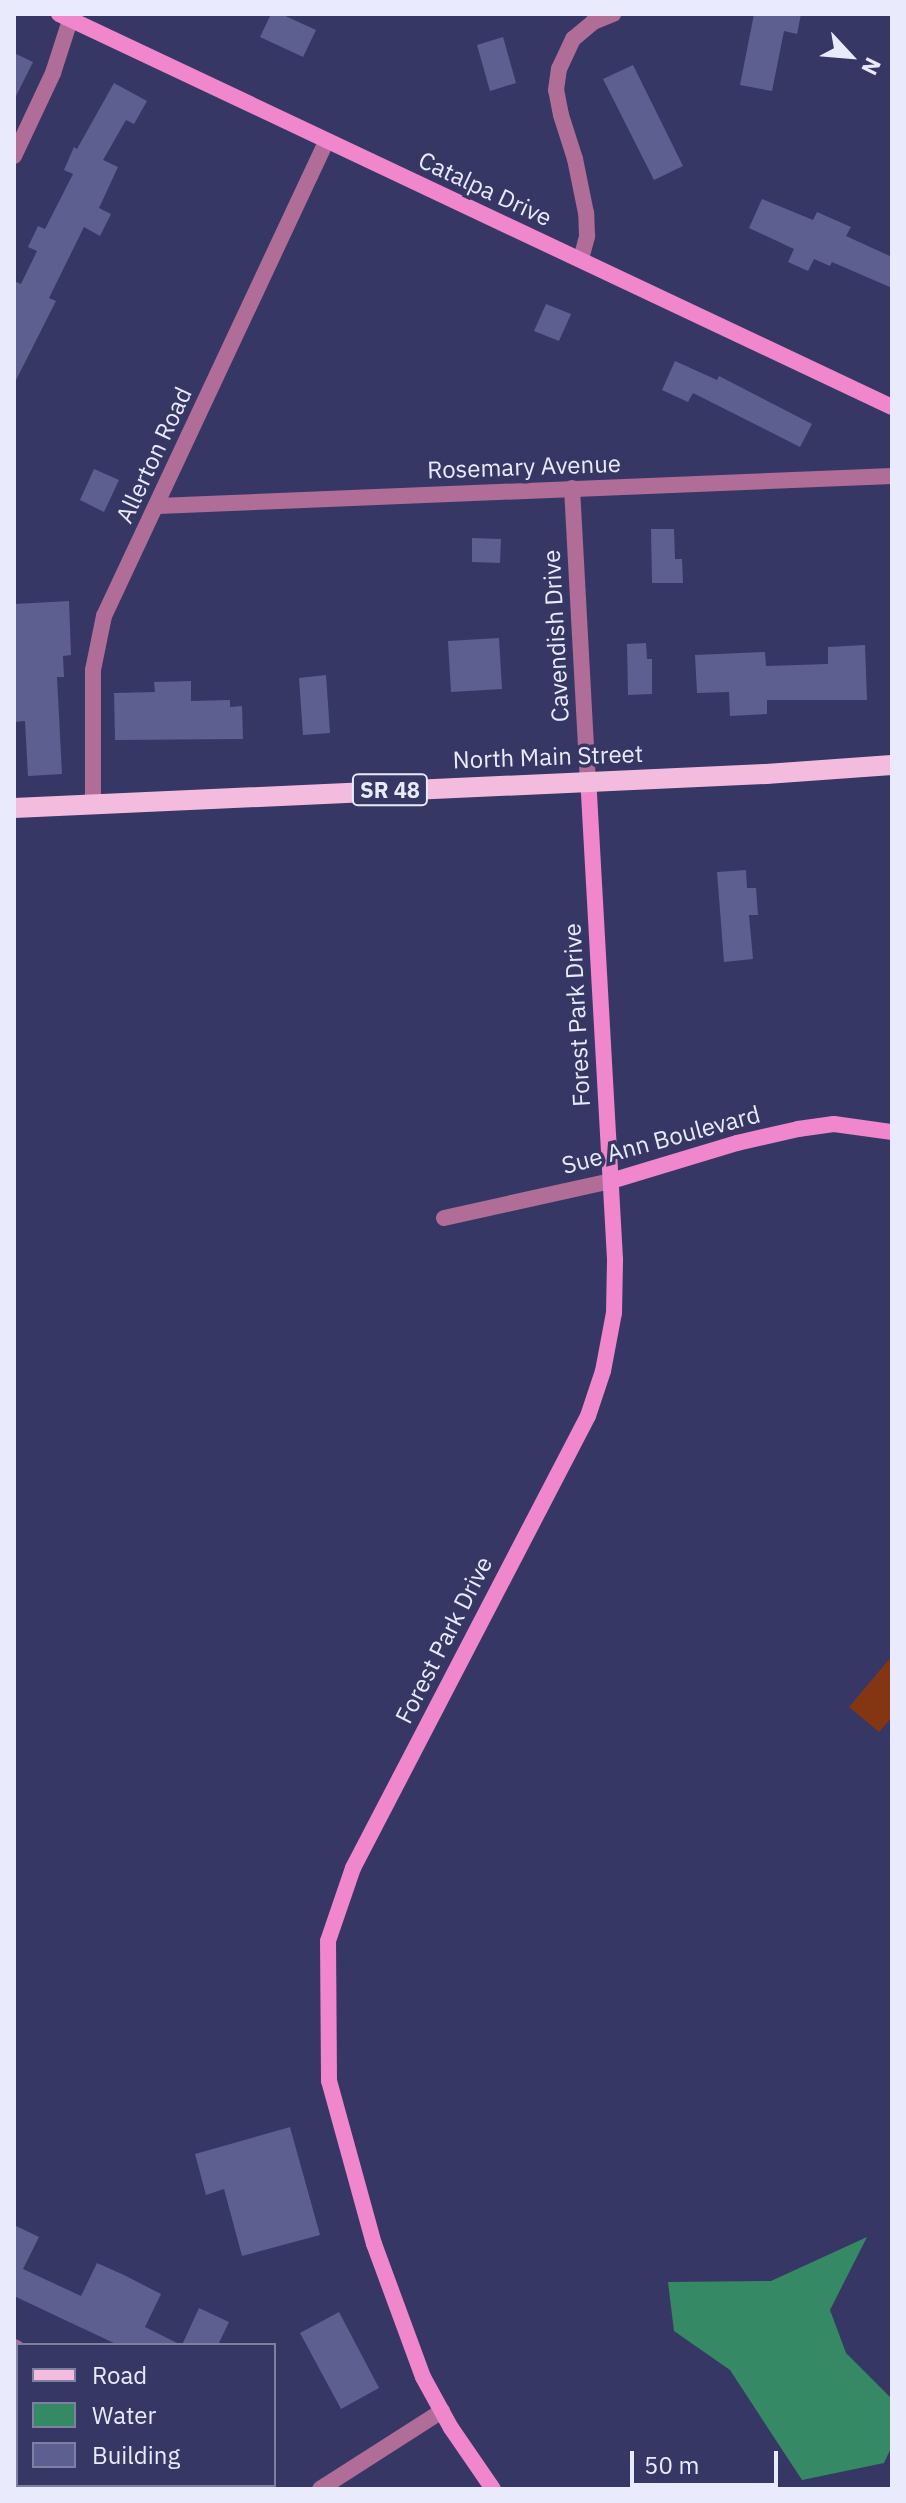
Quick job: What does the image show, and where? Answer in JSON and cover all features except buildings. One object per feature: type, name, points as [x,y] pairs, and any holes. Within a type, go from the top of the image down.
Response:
[{"type":"main road","name":"North Main Street","points":[[14,808],[892,765]]},
{"type":"street","points":[[581,259],[587,236],[586,213],[556,90],[559,69],[573,39],[585,27],[613,14]]},
{"type":"street","points":[[14,156],[53,73],[67,16]]},
{"type":"street","name":"Catalpa Drive","points":[[67,16],[326,142],[892,407]]},
{"type":"street","name":"Allerton Road","points":[[93,804],[95,653],[104,616],[326,142]]},
{"type":"street","name":"Rosemary Avenue","points":[[158,506],[892,476]]},
{"type":"street","name":"Cavendish Drive","points":[[572,488],[588,781]]},
{"type":"street","name":"Forest Park Drive","points":[[493,2489],[423,2377],[396,2310],[329,2081],[328,1941],[353,1868],[588,1416],[603,1371],[614,1313],[611,1181],[588,781]]},
{"type":"street","name":"Sue Ann Boulevard","points":[[444,1218],[611,1181],[737,1143],[798,1129],[834,1124],[892,1132]]},
{"type":"street","points":[[320,2489],[442,2411]]},
{"type":"shaded area","points":[[892,1656],[892,1717],[879,1732],[849,1707]]},
{"type":"water","points":[[867,2237],[830,2310],[846,2353],[892,2399],[892,2446],[884,2463],[802,2480],[730,2370],[674,2331],[668,2282],[771,2281]]}]
